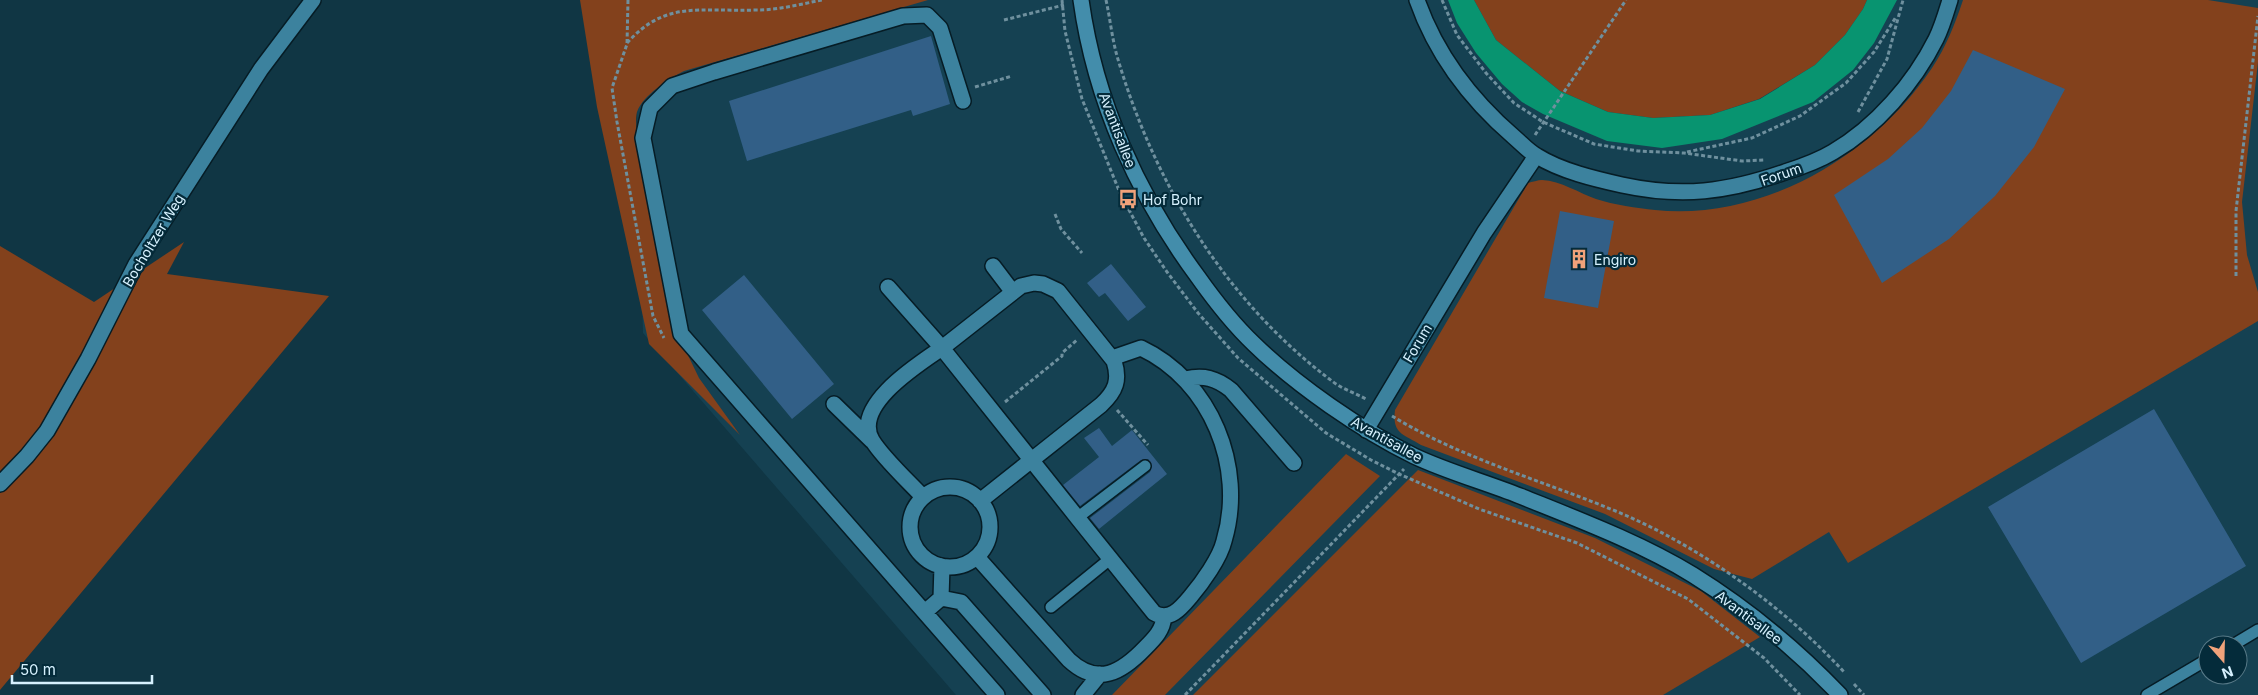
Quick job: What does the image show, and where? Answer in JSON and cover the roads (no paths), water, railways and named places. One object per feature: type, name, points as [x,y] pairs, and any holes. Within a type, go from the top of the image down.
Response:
[{"type":"street","name":"Bocholtzer Weg","points":[[0,484],[47,432],[88,359],[136,264],[261,69],[313,0]]},
{"type":"street","name":"Forum","points":[[1417,0],[1444,57],[1468,91],[1503,127],[1536,156],[1592,178],[1648,191],[1704,193],[1748,185],[1817,161],[1834,152],[1865,129],[1905,88],[1936,39],[1950,0]]},
{"type":"street","name":"Avantisallee","points":[[1082,1],[1094,66],[1110,113],[1143,192],[1165,229],[1213,298],[1254,344],[1295,379],[1366,430],[1415,456],[1579,520],[1641,548],[1692,575],[1749,615],[1806,661],[1840,695]]},
{"type":"street","points":[[963,101],[940,28],[927,15],[903,16],[672,86],[650,108],[643,138],[680,334],[770,432],[997,695]]},
{"type":"street","name":"Forum","points":[[1366,430],[1484,233],[1536,156]]},
{"type":"street","points":[[993,266],[1012,291]]},
{"type":"street","points":[[873,442],[867,426],[870,412],[881,396],[1012,291],[1020,286],[1034,283],[1051,286],[1058,291],[1112,358],[1118,373],[1118,384],[1108,399],[980,501]]},
{"type":"street","points":[[888,287],[942,348],[1154,613],[1164,616],[1175,613],[1200,584],[1224,542],[1230,509],[1230,471],[1224,446],[1212,418],[1195,388],[1158,356],[1141,348],[1112,358]]},
{"type":"street","points":[[1185,379],[1197,376],[1221,381],[1294,463]]},
{"type":"street","points":[[834,404],[873,442],[923,497]]},
{"type":"street","points":[[847,418],[860,418],[870,412]]},
{"type":"street","points":[[952,487],[968,491],[980,501],[988,514],[990,530],[986,545],[977,558],[963,566],[948,568],[932,564],[920,554],[912,541],[910,525],[914,510],[923,497],[937,489],[952,487]]},
{"type":"street","points":[[977,558],[1075,666],[1100,674],[1121,670],[1129,665],[1157,636],[1163,626],[1164,616]]},
{"type":"street","points":[[925,612],[941,598],[942,566]]},
{"type":"street","points":[[941,598],[961,602],[1043,695]]},
{"type":"street","points":[[1083,695],[1100,674]]},
{"type":"lane","points":[[1078,518],[1145,466]]},
{"type":"lane","points":[[1051,607],[1110,559]]},
{"type":"lane","points":[[2147,695],[2198,665]]},
{"type":"place","name":"Hof Bohr","points":[[1128,199]]},
{"type":"place","name":"Engiro","points":[[1579,259]]}]
